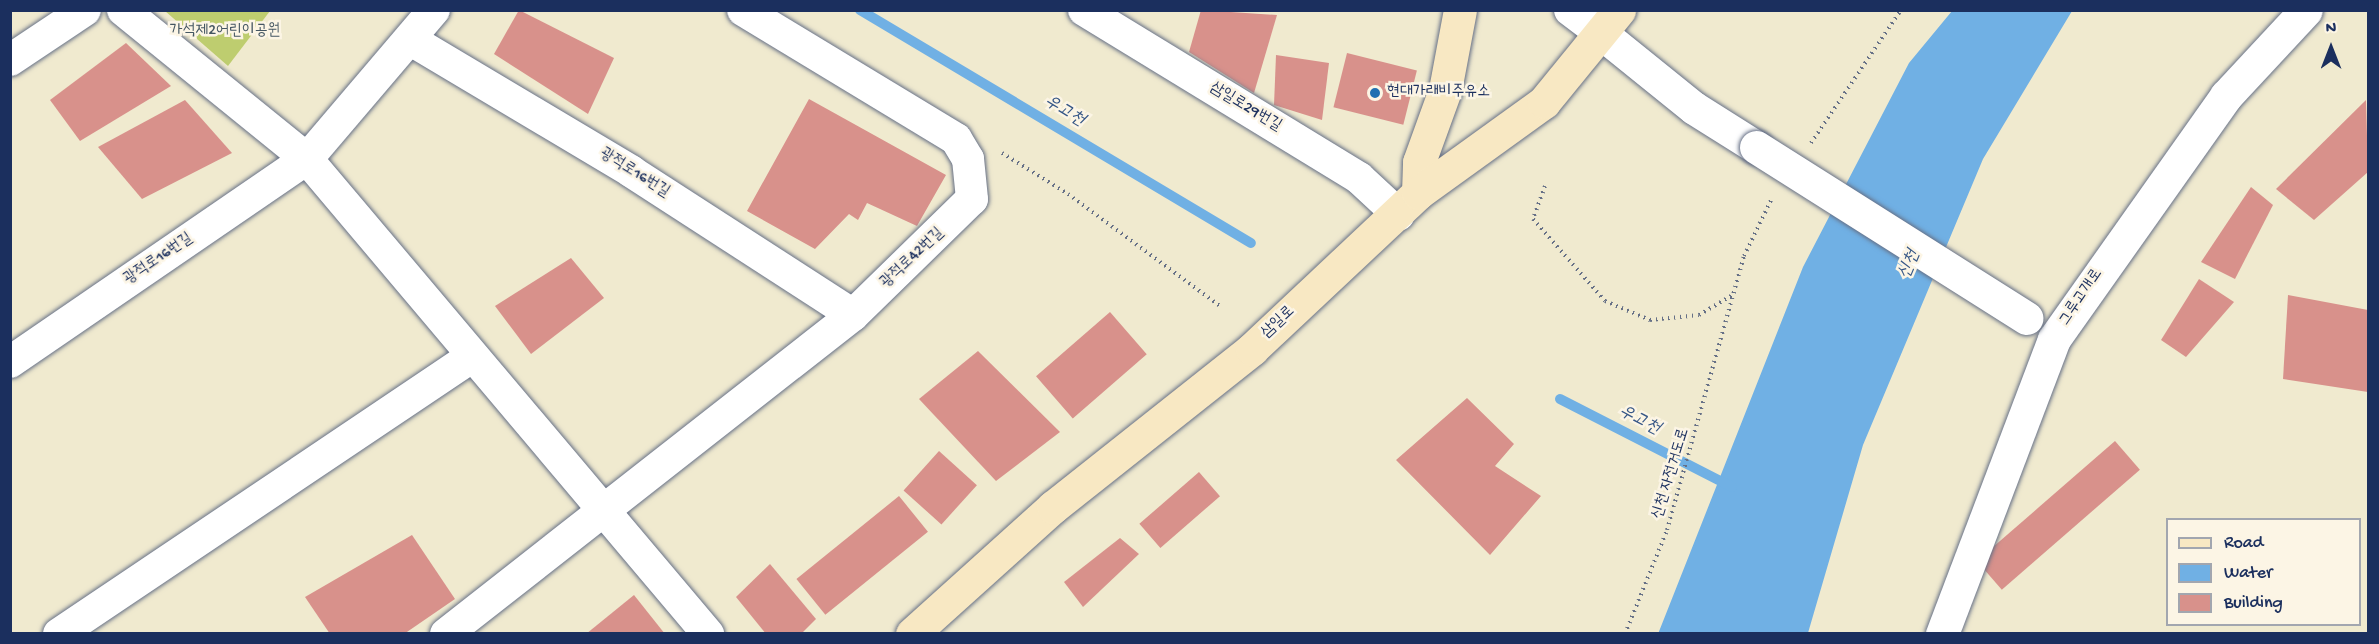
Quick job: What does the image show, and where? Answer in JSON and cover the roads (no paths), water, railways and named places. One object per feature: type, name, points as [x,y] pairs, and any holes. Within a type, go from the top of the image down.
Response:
[{"type":"main road","points":[[1409,204],[1419,162],[1445,90],[1460,10]]},
{"type":"main road","name":"삼일로","points":[[923,630],[1053,507],[1252,349],[1409,204],[1544,102],[1610,22]]},
{"type":"street","points":[[10,60],[85,10]]},
{"type":"street","points":[[123,10],[307,159],[471,357],[605,510],[708,633]]},
{"type":"street","name":"광적로16번길","points":[[10,362],[307,159],[411,40],[434,10]]},
{"type":"street","name":"광적로42번길","points":[[605,510],[853,315],[960,216],[972,199],[968,159],[956,139],[941,127],[743,10]]},
{"type":"street","name":"삼일로29번길","points":[[1084,10],[1359,178],[1409,204]]},
{"type":"street","points":[[1570,10],[1610,22],[1694,108],[2026,318],[2054,339]]},
{"type":"street","name":"그루고개로","points":[[1942,633],[2054,339],[2226,96],[2306,10]]},
{"type":"street","name":"광적로16번길","points":[[411,40],[632,172],[853,315]]},
{"type":"street","points":[[59,633],[471,357]]},
{"type":"street","points":[[446,633],[605,510]]},
{"type":"water","name":"신천","points":[[1952,11],[2072,11],[1983,159],[1863,445],[1808,633],[1658,634],[1803,267],[1909,63]]},
{"type":"waterway","name":"우고천","points":[[860,10],[1251,243]]},
{"type":"waterway","name":"우고천","points":[[1560,399],[1732,487]]},
{"type":"place","name":"현대가래비주유소","points":[[1375,93]]},
{"type":"park label","name":"가석제2어린이공원","points":[[225,32]]}]
